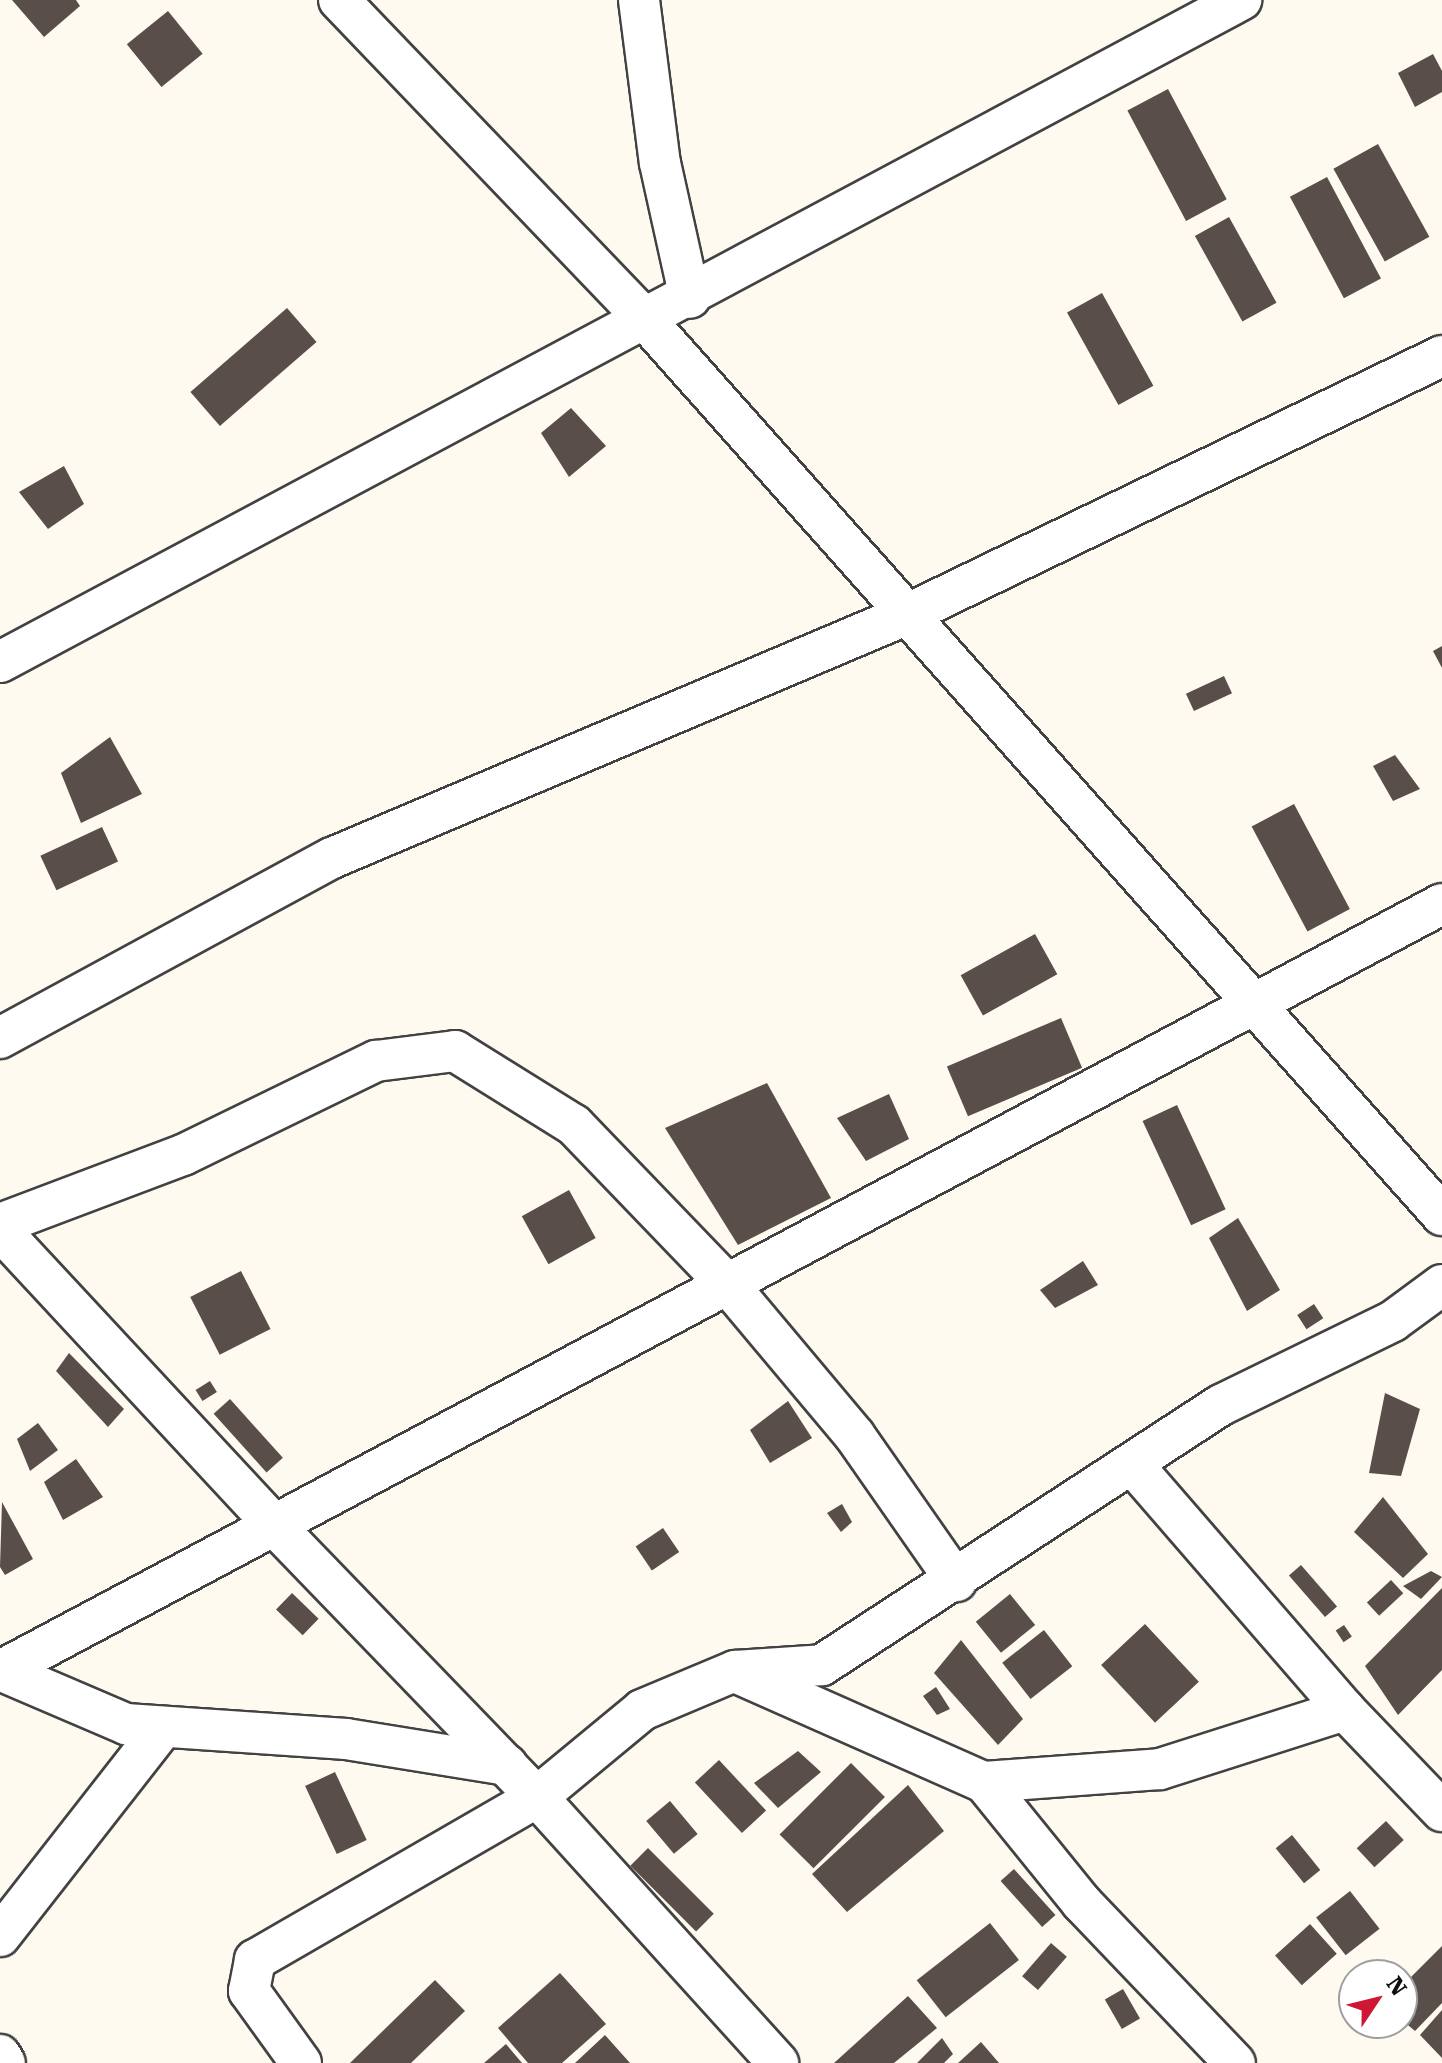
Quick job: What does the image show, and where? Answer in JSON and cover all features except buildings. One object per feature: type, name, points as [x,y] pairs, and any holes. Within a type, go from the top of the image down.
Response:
[{"type":"street","points":[[339,0],[643,317],[1442,1215]]},
{"type":"street","points":[[639,0],[660,163],[690,298]]},
{"type":"street","points":[[0,662],[643,317],[690,298],[1241,0]]},
{"type":"street","points":[[0,1038],[332,858],[908,614],[1442,356]]},
{"type":"street","points":[[0,1670],[730,1287],[1252,1001],[1442,904]]},
{"type":"street","points":[[778,2063],[537,1797],[275,1526],[0,1227],[183,1155],[376,1061],[455,1051],[574,1125],[730,1287],[855,1436],[956,1581]]},
{"type":"street","points":[[301,2063],[249,1991],[255,1960],[537,1797],[642,1710],[735,1671],[822,1665],[956,1581],[1221,1405],[1393,1321],[1442,1285]]},
{"type":"street","points":[[1132,1464],[1345,1710],[1442,1811]]},
{"type":"street","points":[[0,1670],[126,1724],[346,1739],[507,1765]]},
{"type":"street","points":[[735,1671],[984,1782],[1082,1903],[1235,2063]]},
{"type":"street","points":[[984,1782],[1160,1769],[1345,1710]]},
{"type":"street","points":[[0,1936],[163,1727]]},
{"type":"street","points":[[0,2055],[5,2063]]}]
